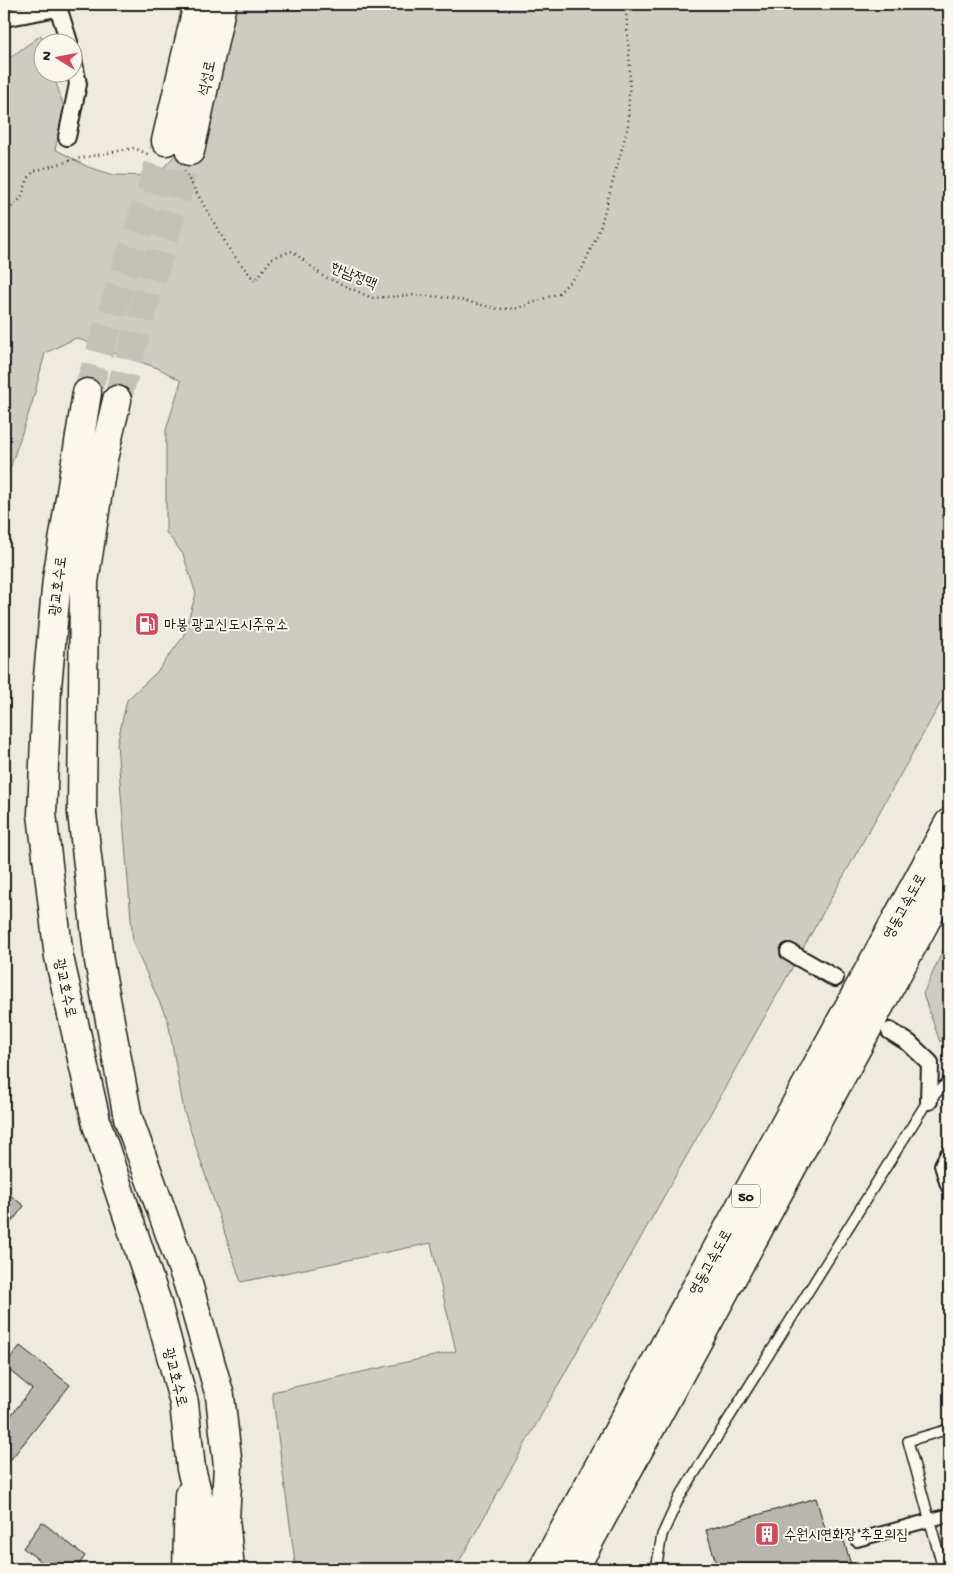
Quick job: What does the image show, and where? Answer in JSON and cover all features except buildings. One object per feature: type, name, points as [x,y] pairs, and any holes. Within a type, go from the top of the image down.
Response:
[{"type":"highway","name":"석성로","points":[[174,155],[198,4]]},
{"type":"highway","name":"석성로","points":[[174,155],[222,4]]},
{"type":"highway","name":"광교호수로","points":[[87,392],[56,579],[47,687],[42,814],[59,958],[97,1125],[156,1300],[184,1403],[190,1468],[205,1522],[208,1569]]},
{"type":"highway","name":"광교호수로","points":[[117,400],[104,460],[84,582],[82,813],[99,961],[128,1118],[190,1293],[220,1396],[228,1466],[225,1518],[230,1569]]},
{"type":"highway","name":"영동고속도로","points":[[543,1569],[949,823]]},
{"type":"highway","name":"영동고속도로","points":[[574,1569],[949,878]]},
{"type":"highway","points":[[228,1466],[242,1511],[246,1569]]},
{"type":"highway","points":[[186,1569],[190,1468]]},
{"type":"street","points":[[4,18],[57,6],[66,32]]},
{"type":"street","points":[[67,137],[78,82]]},
{"type":"street","points":[[789,952],[835,978]]},
{"type":"street","points":[[890,1031],[909,1043],[930,1063],[929,1101]]},
{"type":"street","points":[[949,1154],[943,1165],[949,1185]]},
{"type":"street","points":[[857,1540],[949,1515]]},
{"type":"lane","points":[[656,1569],[662,1535],[679,1498],[929,1101],[949,1080]]},
{"type":"lane","points":[[942,1569],[908,1441],[948,1430]]},
{"type":"path","name":"한남정맥","points":[[174,155],[230,252],[255,281],[272,258],[292,251],[323,276],[372,298],[415,295],[452,298],[498,309],[519,308],[559,293],[582,269],[600,228],[628,126],[630,69],[626,10],[623,4]]},
{"type":"path","points":[[4,214],[21,198],[28,179],[34,171],[76,159],[134,148],[174,155]]},
{"type":"shaded area","points":[[237,4],[949,4],[949,688],[455,1569],[296,1569],[272,1392],[456,1351],[431,1243],[241,1282],[184,1111],[168,1021],[133,943],[117,744],[127,700],[157,672],[183,637],[196,594],[183,554],[166,532],[166,430],[181,381],[160,369],[76,338],[45,353],[32,403],[5,483],[4,502],[4,62],[32,42],[32,82],[56,82],[65,111],[55,149],[88,167],[114,175],[156,176],[208,119]]},
{"type":"shaded area","points":[[949,937],[949,1032],[940,1042],[923,994]]},
{"type":"tunnel","points":[[87,393],[166,141]]},
{"type":"tunnel","points":[[117,400],[190,151]]},
{"type":"place","name":"마봉 광교신도시주유소","points":[[147,624]]},
{"type":"place","name":"수원시연화장 추모의집","points":[[767,1534]]}]
